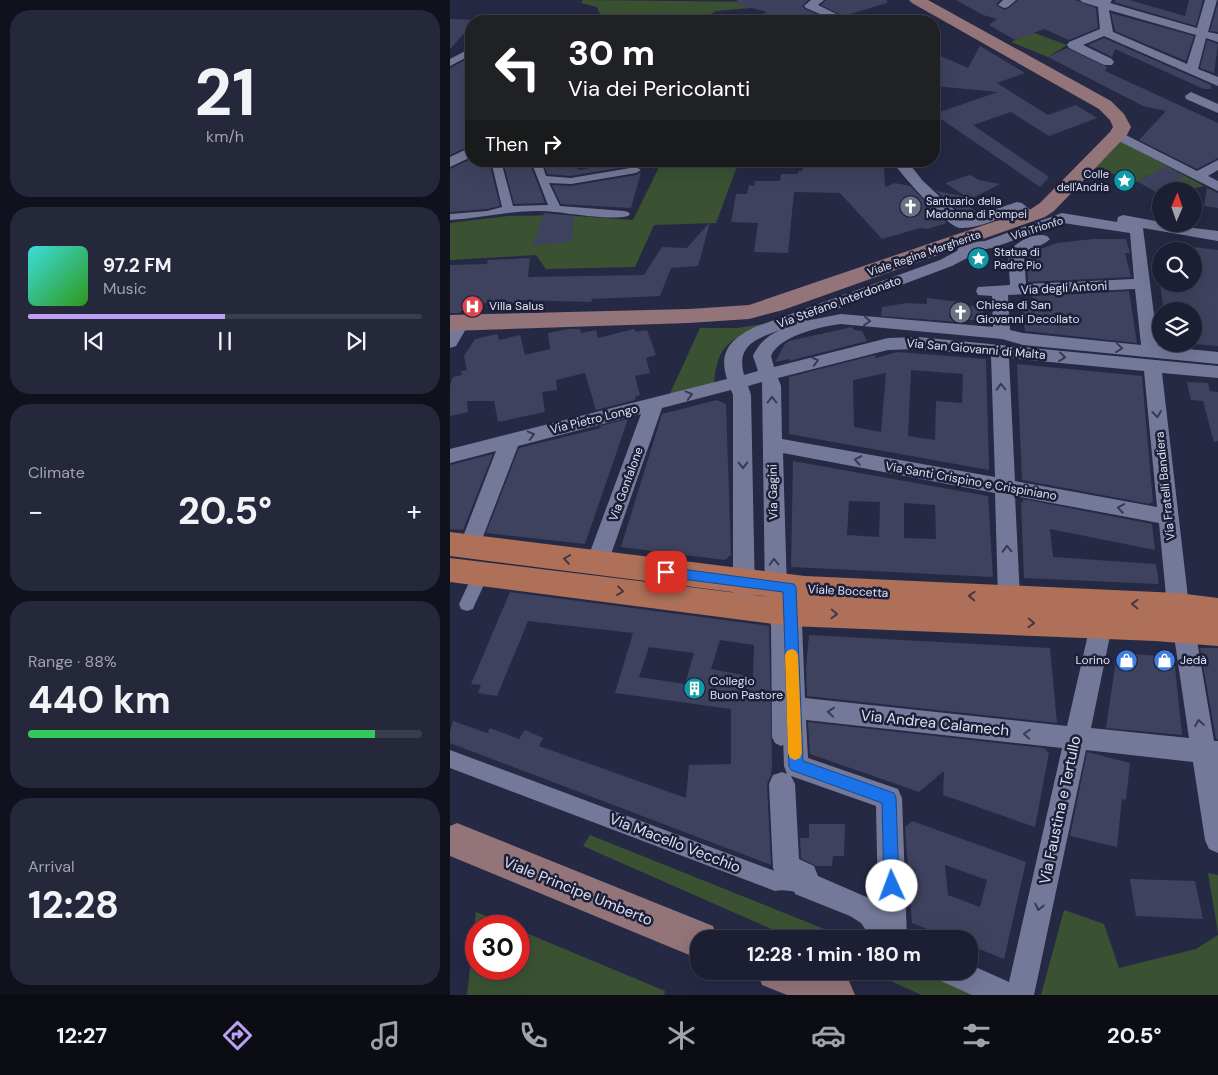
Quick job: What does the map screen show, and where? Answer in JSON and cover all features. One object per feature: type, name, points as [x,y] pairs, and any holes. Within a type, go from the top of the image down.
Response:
[{"type":"main road","points":[[917,0],[1105,105],[1120,122],[1122,127],[1118,135]]},
{"type":"main road","name":"Viale Regina Margherita","points":[[456,323],[697,316],[749,312],[775,305],[964,243],[1030,216],[1047,207],[1118,135]]},
{"type":"main road","name":"Viale Boccetta","points":[[460,545],[597,563],[744,595]]},
{"type":"main road","name":"Viale Boccetta","points":[[450,570],[1100,626],[1181,618],[1218,611]]},
{"type":"main road","name":"Viale Boccetta","points":[[783,599],[1009,598],[1181,618],[1218,633]]},
{"type":"main road","name":"Viale Principe Umberto","points":[[458,841],[690,936]]},
{"type":"main road","points":[[798,980],[836,995]]},
{"type":"street","points":[[818,0],[810,6],[831,15]]},
{"type":"street","points":[[1086,0],[1105,2],[1218,38]]},
{"type":"street","points":[[1192,70],[1211,0]]},
{"type":"street","points":[[1105,2],[1106,31],[1109,34],[1218,82]]},
{"type":"street","points":[[1106,31],[1073,45],[1108,62]]},
{"type":"street","points":[[450,63],[465,54]]},
{"type":"street","points":[[1190,96],[1218,109]]},
{"type":"street","points":[[1118,135],[1218,187]]},
{"type":"street","points":[[450,163],[465,155]]},
{"type":"street","points":[[1203,173],[1218,164]]},
{"type":"street","points":[[498,167],[508,209]]},
{"type":"street","points":[[538,167],[555,208]]},
{"type":"street","points":[[581,167],[588,178]]},
{"type":"street","points":[[904,167],[918,184],[959,224],[971,223],[1018,206],[1030,216]]},
{"type":"street","points":[[542,179],[571,181],[636,170]]},
{"type":"street","points":[[1047,207],[1218,236]]},
{"type":"street","points":[[450,217],[487,214],[508,209],[555,208],[571,211],[624,214]]},
{"type":"street","name":"Via Trionfo","points":[[964,243],[987,245],[1062,218],[1137,230]]},
{"type":"street","points":[[1018,290],[1015,256],[1021,247],[1063,231],[1115,226]]},
{"type":"street","name":"Via Fratelli Bandiera","points":[[1137,230],[1143,284],[1152,333]]},
{"type":"street","name":"Via Stefano Interdonato","points":[[737,382],[732,368],[732,357],[738,344],[750,335],[946,263],[963,254],[964,243]]},
{"type":"street","name":"Via degli Antoni","points":[[1001,342],[992,291],[1143,284]]},
{"type":"street","name":"Via Gagini","points":[[893,930],[889,798],[796,766],[794,708],[783,599],[773,444],[772,386],[762,356],[767,346],[789,333],[834,319],[1001,342]]},
{"type":"street","points":[[450,342],[456,323]]},
{"type":"street","points":[[1001,342],[1009,598]]},
{"type":"street","name":"Via San Giovanni di Malta","points":[[737,382],[888,344],[1001,342],[1152,349]]},
{"type":"street","points":[[1202,349],[1218,349]]},
{"type":"street","name":"Via Fratelli Bandiera","points":[[1155,352],[1169,517],[1181,618],[1211,752],[1218,840]]},
{"type":"street","name":"Via San Giovanni di Malta","points":[[1163,352],[1218,372]]},
{"type":"street","points":[[1176,352],[1218,358]]},
{"type":"street","points":[[737,382],[742,395],[744,595]]},
{"type":"street","name":"Via Pietro Longo","points":[[450,456],[737,382]]},
{"type":"street","name":"Via Gonfalone","points":[[597,563],[654,404]]},
{"type":"street","points":[[460,545],[510,440]]},
{"type":"street","name":"Via Santi Crispino e Crispiniano","points":[[773,444],[1169,517]]},
{"type":"street","points":[[467,604],[481,574]]},
{"type":"street","points":[[781,737],[779,626],[783,599]]},
{"type":"street","name":"Via Faustina e Tertullo","points":[[1020,995],[1100,626]]},
{"type":"street","name":"Via Andrea Calamech","points":[[794,708],[1211,752]]},
{"type":"street","name":"Via Macello Vecchio","points":[[450,759],[775,881],[782,879],[805,884],[859,906],[871,913],[882,930]]},
{"type":"street","points":[[782,784],[786,868],[805,875],[805,884]]},
{"type":"street","points":[[971,980],[1006,995]]},
{"type":"green space","points":[[583,0],[763,2],[750,8],[716,11],[709,15],[600,15],[597,7],[581,3]]},
{"type":"green space","points":[[1032,32],[1067,45],[1048,57],[1011,42]]},
{"type":"green space","points":[[1121,141],[1197,182],[1163,182],[1149,175],[1138,182],[1095,168]]},
{"type":"green space","points":[[659,167],[737,167],[716,223],[654,225],[635,267],[546,269],[536,255],[450,260],[450,223],[508,216],[562,215],[633,220]]},
{"type":"green space","points":[[768,323],[736,338],[723,350],[716,370],[714,384],[668,398],[700,328],[737,328]]},
{"type":"green space","points":[[590,835],[827,930],[774,930],[583,846]]},
{"type":"green space","points":[[1208,873],[1218,875],[1218,933]]},
{"type":"green space","points":[[1064,910],[1104,924],[1119,968],[1196,949],[1218,935],[1218,995],[1041,995]]},
{"type":"green space","points":[[530,935],[665,991],[664,995],[467,995],[469,980],[530,980]]},
{"type":"green space","points":[[888,980],[952,980],[989,995],[922,995]]},
{"type":"building","points":[[737,0],[808,0],[802,6],[818,15],[760,15],[767,12],[737,4]]},
{"type":"building","points":[[826,0],[887,0],[887,3],[847,15],[841,15],[821,5]]},
{"type":"building","points":[[956,0],[1000,0],[996,5],[1004,10],[1018,0],[1075,0],[1096,8],[1098,28],[1069,40],[1044,29],[1015,40],[989,25],[997,19],[983,15]]},
{"type":"building","points":[[1116,0],[1129,0],[1185,16],[1189,0],[1203,0],[1196,26],[1114,2]]},
{"type":"building","points":[[1218,3],[1218,32],[1210,31]]},
{"type":"building","points":[[1111,13],[1194,36],[1186,61],[1115,31]]},
{"type":"building","points":[[450,19],[465,20],[465,33],[450,49]]},
{"type":"building","points":[[1104,38],[1211,85],[1211,89],[1204,89],[1115,49],[1112,57],[1088,45]]},
{"type":"building","points":[[1207,40],[1218,44],[1214,73],[1200,68]]},
{"type":"building","points":[[980,46],[1025,73],[997,83],[1048,115],[1076,105],[1097,118],[1049,136],[1011,112],[973,125],[1049,177],[1040,187],[940,118],[940,112],[998,92],[940,87],[940,56],[968,68]]},
{"type":"building","points":[[1067,48],[1107,67],[1105,71],[1218,123],[1218,158],[1197,169],[1139,140],[1166,111],[1143,106],[1048,57]]},
{"type":"building","points":[[465,60],[465,148],[450,155],[450,68]]},
{"type":"building","points":[[465,162],[465,167],[490,167],[500,206],[450,212],[450,169]]},
{"type":"building","points":[[1165,166],[1185,176],[1174,182],[1152,182],[1152,190],[1138,182]]},
{"type":"building","points":[[505,167],[531,167],[545,203],[514,204]]},
{"type":"building","points":[[545,167],[575,167],[580,170],[596,167],[624,167],[571,176],[547,174]]},
{"type":"building","points":[[802,167],[884,168],[885,187],[895,183],[910,186],[947,223],[927,229],[920,228],[882,239],[840,193],[794,192],[788,253],[754,252],[758,223],[731,222],[736,194],[747,194],[749,185],[754,186],[755,181],[780,181],[781,174],[798,174],[798,171],[802,171]]},
{"type":"building","points":[[641,172],[631,208],[561,204],[552,185],[571,186],[636,175]]},
{"type":"building","points":[[970,175],[979,180],[1000,184],[965,202],[977,213],[964,216],[936,191],[967,197],[945,183]]},
{"type":"building","points":[[1207,188],[1218,193],[1218,208],[1204,206]]},
{"type":"building","points":[[544,213],[574,216],[572,242],[533,245]]},
{"type":"building","points":[[710,222],[698,266],[671,268],[660,296],[592,299],[591,302],[519,300],[518,304],[467,302],[460,313],[450,313],[450,265],[487,264],[488,260],[530,258],[528,277],[644,275],[662,247],[687,248]]},
{"type":"building","points":[[1093,239],[1126,239],[1130,253],[1125,253],[1131,277],[1028,282],[1027,254],[1057,243]]},
{"type":"building","points":[[1202,248],[1218,250],[1218,346],[1202,345],[1202,302],[1163,302],[1161,292],[1202,292]]},
{"type":"building","points":[[1129,291],[1137,343],[1025,331],[1021,303],[1035,302],[1032,296]]},
{"type":"building","points":[[927,298],[960,302],[960,305],[983,307],[983,321],[959,319],[959,322],[881,316],[882,307],[907,303],[927,304]]},
{"type":"building","points":[[852,327],[854,330],[862,331],[867,341],[789,361],[789,359],[775,362],[785,344],[789,341]]},
{"type":"building","points":[[580,329],[581,333],[596,330],[598,338],[634,329],[636,332],[647,330],[656,355],[646,358],[650,373],[635,376],[640,395],[636,396],[635,400],[596,410],[585,373],[556,380],[557,390],[542,392],[545,412],[498,422],[494,401],[467,401],[468,412],[450,416],[450,385],[453,377],[462,375],[461,371],[467,370],[464,356],[475,339],[497,334],[499,340],[520,335],[525,355],[550,349],[548,333]]},
{"type":"building","points":[[897,352],[986,359],[989,470],[789,434],[789,377],[875,355],[876,358]],"holes":[[[911,370],[963,374],[962,403],[936,401],[935,440],[908,436]],[[886,373],[881,432],[854,427],[853,380]]]},
{"type":"building","points":[[1017,364],[1142,376],[1153,503],[1150,502],[1150,504],[1022,480]]},
{"type":"building","points":[[1187,382],[1208,383],[1210,391],[1218,392],[1218,441],[1214,442],[1203,401],[1191,400]]},
{"type":"building","points":[[717,400],[726,404],[731,555],[725,560],[621,547],[662,414]]},
{"type":"building","points":[[628,419],[585,544],[486,533],[519,448],[601,428],[600,426]]},
{"type":"building","points":[[493,454],[463,530],[450,529],[450,465]]},
{"type":"building","points":[[793,461],[988,496],[993,577],[791,567]],"holes":[[[849,501],[880,502],[879,537],[847,535]],[[904,503],[935,505],[936,539],[904,538]]]},
{"type":"building","points":[[1023,499],[1152,524],[1155,550],[1050,529],[1053,557],[1156,564],[1159,584],[1024,578],[1021,502],[1023,503]]},
{"type":"building","points":[[510,592],[769,626],[772,764],[771,775],[767,784],[771,865],[450,743],[453,721],[487,733],[490,728],[519,739],[525,730],[543,738],[539,746],[686,798],[689,765],[731,764],[731,709],[615,693],[633,633],[528,621],[497,696],[478,693],[481,685],[471,684]],"holes":[[[720,640],[754,645],[753,677],[711,669]],[[649,647],[694,653],[685,684],[639,677]]]},
{"type":"building","points":[[809,635],[1050,648],[1057,723],[807,696],[806,668]]},
{"type":"building","points":[[1200,648],[1218,648],[1218,739],[1216,739]]},
{"type":"building","points":[[1117,653],[1174,657],[1182,735],[1106,728]]},
{"type":"building","points":[[808,722],[1044,748],[1049,753],[1035,827],[943,795],[944,771],[919,792],[810,754]]},
{"type":"building","points":[[1087,752],[1130,763],[1126,800],[1122,799],[1117,847],[1070,836]]},
{"type":"building","points":[[912,821],[1026,862],[1004,959],[978,949],[978,930],[930,930],[912,923],[905,827]],"holes":[[[945,865],[987,880],[980,907],[948,895]]]},
{"type":"building","points":[[809,824],[845,824],[844,856],[833,856],[832,866],[816,866],[801,858],[800,838],[809,838]]},
{"type":"building","points":[[1130,879],[1195,881],[1203,919],[1136,916]]},
{"type":"slow traffic","points":[[792,655],[795,753]]},
{"type":"place","name":"Colle dell'Andria","points":[[1125,180]]},
{"type":"place","name":"Santuario della Madonna di Pompei","points":[[910,207]]},
{"type":"place","name":"Statua di Padre Pio","points":[[978,258]]},
{"type":"place","name":"Villa Salus","points":[[473,306]]},
{"type":"place","name":"Chiesa di San Giovanni Decollato","points":[[960,312]]},
{"type":"place","name":"Lorino","points":[[1126,660]]},
{"type":"place","name":"Jedà","points":[[1164,660]]},
{"type":"place","name":"Collegio Buon Pastore","points":[[694,688]]},
{"type":"route","points":[[666,572],[790,587],[796,766],[889,798],[892,886]]}]
